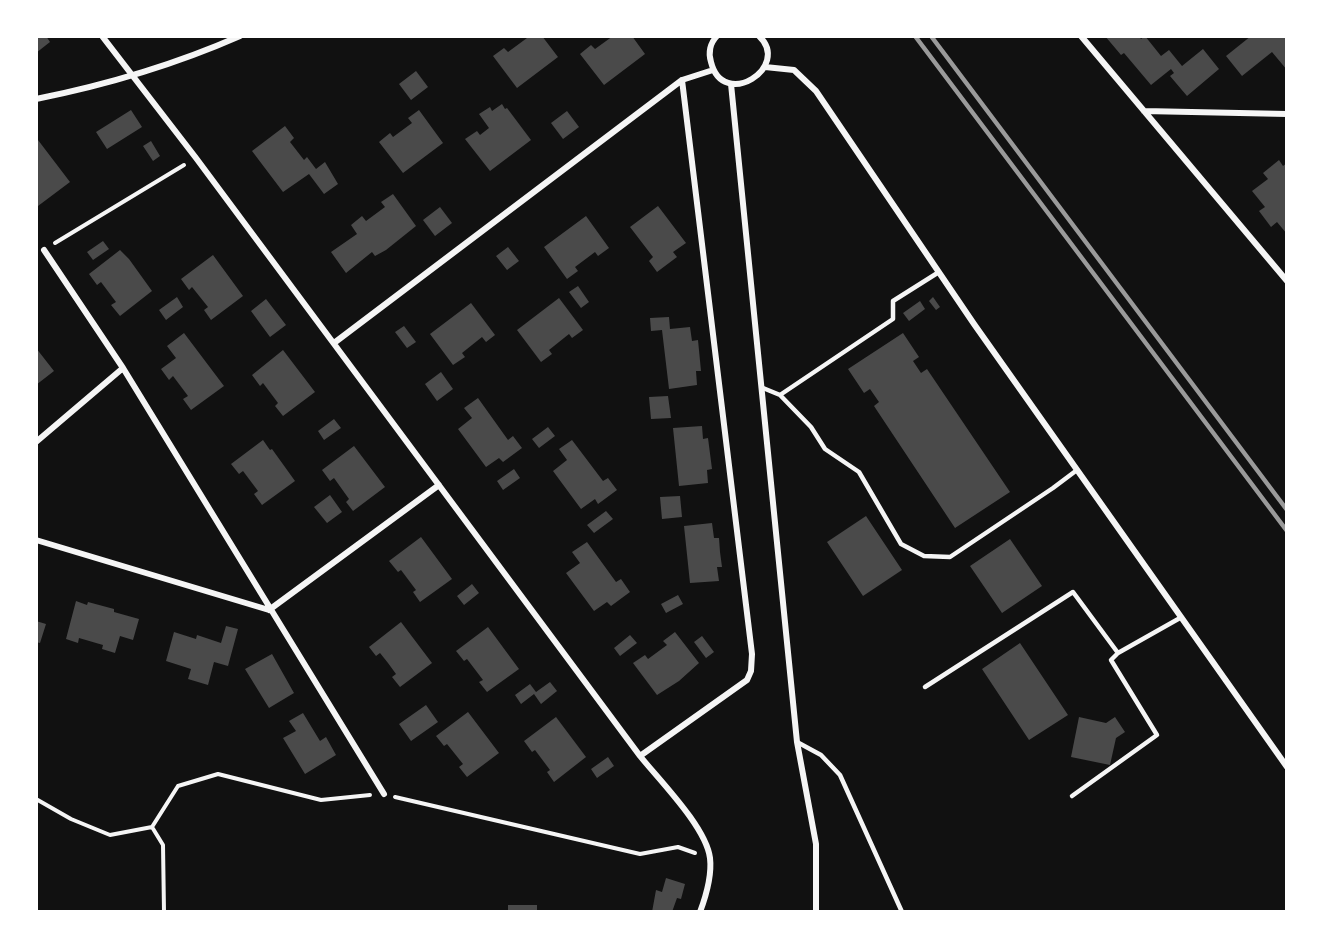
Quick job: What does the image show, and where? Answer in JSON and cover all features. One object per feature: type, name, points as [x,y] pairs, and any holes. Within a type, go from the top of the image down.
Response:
[{"type":"street","points":[[102,36],[196,158],[640,756],[699,830],[710,858],[706,895],[700,912]]},
{"type":"street","points":[[36,99],[96,87],[132,76],[240,36]]},
{"type":"street","points":[[717,36],[713,40],[709,55],[713,70],[720,79],[731,84],[745,84],[757,77],[765,67],[767,53],[763,39],[759,36]]},
{"type":"street","points":[[1081,36],[1287,281]]},
{"type":"street","points":[[765,67],[794,70],[816,91],[1180,618],[1287,766]]},
{"type":"street","points":[[334,343],[682,80],[713,70]]},
{"type":"street","points":[[640,756],[747,680],[752,662],[682,80]]},
{"type":"street","points":[[731,84],[797,742],[816,844],[816,912]]},
{"type":"street","points":[[1144,111],[1287,114]]},
{"type":"street","points":[[44,250],[123,369],[384,794]]},
{"type":"street","points":[[36,442],[123,369]]},
{"type":"street","points":[[269,610],[439,485]]},
{"type":"street","points":[[36,540],[269,610]]},
{"type":"lane","points":[[780,395],[893,319],[893,301],[939,272]]},
{"type":"lane","points":[[762,388],[780,395],[811,427],[825,449],[859,472],[902,544],[924,556],[950,557],[1077,470]]},
{"type":"lane","points":[[925,687],[1073,592],[1118,652]]},
{"type":"lane","points":[[1072,796],[1157,735],[1111,660],[1118,652],[1180,618]]},
{"type":"lane","points":[[797,742],[821,755],[840,775],[902,912]]},
{"type":"path","points":[[44,250],[196,158]]},
{"type":"path","points":[[36,799],[71,819],[110,835],[152,827],[178,786],[218,774],[321,800],[384,794],[640,854],[678,847],[710,858]]},
{"type":"path","points":[[152,827],[163,845],[164,912]]},
{"type":"building","points":[[36,36],[46,36],[50,42],[36,53]]},
{"type":"building","points":[[525,36],[542,36],[558,57],[517,88],[493,56],[504,48],[508,52],[527,38]]},
{"type":"building","points":[[613,36],[632,36],[645,54],[604,85],[580,54],[591,45],[595,49]]},
{"type":"building","points":[[1105,36],[1139,36],[1141,39],[1145,36],[1161,56],[1169,50],[1182,66],[1203,49],[1219,69],[1187,96],[1170,76],[1174,73],[1171,69],[1151,85],[1124,53],[1121,55]]},
{"type":"building","points":[[1251,36],[1287,36],[1287,70],[1272,52],[1242,76],[1226,56]]},
{"type":"building","points":[[416,71],[428,87],[411,100],[399,84]]},
{"type":"building","points":[[502,104],[531,140],[490,171],[465,139],[477,131],[480,135],[489,128],[479,114],[490,107],[492,111]]},
{"type":"building","points":[[131,110],[142,127],[107,149],[96,132]]},
{"type":"building","points":[[419,110],[443,143],[403,173],[379,142],[390,133],[393,137],[412,123],[408,118]]},
{"type":"building","points":[[567,111],[579,127],[563,139],[551,123]]},
{"type":"building","points":[[285,126],[294,138],[290,142],[304,160],[307,157],[316,169],[325,162],[338,184],[324,194],[309,174],[283,192],[252,151]]},
{"type":"building","points":[[38,140],[70,182],[38,206],[36,204],[36,142]]},
{"type":"building","points":[[151,141],[160,156],[153,161],[143,146]]},
{"type":"building","points":[[1279,160],[1283,166],[1287,163],[1287,234],[1277,222],[1271,227],[1259,211],[1265,207],[1252,191],[1268,179],[1263,173]]},
{"type":"building","points":[[393,194],[416,226],[386,250],[375,256],[372,252],[346,273],[331,252],[357,234],[351,225],[362,216],[366,221],[385,207],[381,202]]},
{"type":"building","points":[[658,206],[686,243],[673,252],[677,257],[657,272],[649,261],[653,257],[630,227]]},
{"type":"building","points":[[440,207],[452,223],[435,236],[423,220]]},
{"type":"building","points":[[586,216],[609,248],[598,256],[595,252],[575,267],[578,271],[567,279],[544,247]]},
{"type":"building","points":[[103,241],[109,249],[93,260],[87,252]]},
{"type":"building","points":[[508,247],[519,261],[507,270],[496,256]]},
{"type":"building","points":[[120,250],[152,291],[120,316],[111,305],[116,302],[101,282],[97,285],[89,274]]},
{"type":"building","points":[[213,255],[243,296],[211,320],[204,310],[208,307],[192,287],[189,290],[181,279]]},
{"type":"building","points":[[578,286],[589,302],[581,308],[569,292]]},
{"type":"building","points":[[177,297],[183,307],[166,320],[159,310]]},
{"type":"building","points":[[933,297],[940,307],[936,310],[929,301]]},
{"type":"building","points":[[559,298],[583,330],[572,338],[569,334],[549,350],[552,354],[541,362],[517,330]]},
{"type":"building","points":[[266,299],[286,325],[270,337],[251,311]]},
{"type":"building","points":[[920,301],[925,309],[909,321],[903,313]]},
{"type":"building","points":[[471,303],[495,335],[486,342],[482,337],[462,353],[465,357],[453,365],[430,334]]},
{"type":"building","points":[[669,317],[670,329],[690,327],[692,341],[698,340],[701,371],[696,371],[697,385],[669,389],[662,330],[651,331],[650,318]]},
{"type":"building","points":[[404,326],[416,342],[407,348],[395,332]]},
{"type":"building","points":[[184,333],[224,386],[191,410],[183,399],[188,396],[173,376],[169,380],[161,369],[176,358],[167,346]]},
{"type":"building","points":[[903,333],[919,357],[913,361],[921,373],[927,369],[1010,492],[955,528],[874,406],[879,402],[870,389],[864,393],[848,369]]},
{"type":"building","points":[[36,348],[54,371],[36,385]]},
{"type":"building","points":[[283,350],[315,392],[283,416],[275,406],[278,403],[263,383],[260,386],[252,375]]},
{"type":"building","points":[[441,372],[453,389],[437,401],[425,384]]},
{"type":"building","points":[[668,396],[671,418],[651,419],[649,397]]},
{"type":"building","points":[[478,398],[508,440],[513,436],[522,448],[503,462],[499,458],[486,467],[458,429],[472,418],[464,408]]},
{"type":"building","points":[[334,419],[341,428],[324,440],[318,431]]},
{"type":"building","points":[[702,426],[703,439],[708,438],[712,469],[707,470],[708,483],[679,486],[673,428]]},
{"type":"building","points":[[548,427],[555,436],[539,448],[532,439]]},
{"type":"building","points":[[263,440],[295,481],[262,505],[254,494],[258,491],[243,471],[239,474],[231,464]]},
{"type":"building","points":[[572,440],[603,481],[608,478],[617,490],[598,504],[595,499],[581,509],[553,471],[567,460],[559,449]]},
{"type":"building","points":[[354,446],[385,487],[353,511],[346,502],[349,499],[334,478],[330,481],[322,470]]},
{"type":"building","points":[[514,469],[520,478],[503,490],[497,481]]},
{"type":"building","points":[[330,495],[342,512],[327,523],[314,507]]},
{"type":"building","points":[[680,496],[682,517],[662,519],[660,497]]},
{"type":"building","points":[[606,511],[613,519],[594,533],[587,525]]},
{"type":"building","points":[[866,516],[902,570],[863,596],[827,542]]},
{"type":"building","points":[[712,523],[714,538],[719,538],[722,567],[717,567],[719,581],[690,583],[684,526]]},
{"type":"building","points":[[421,537],[452,579],[420,602],[413,592],[416,590],[401,570],[398,572],[389,561]]},
{"type":"building","points":[[1010,539],[1042,586],[1002,613],[970,566]]},
{"type":"building","points":[[587,542],[616,582],[621,579],[630,592],[611,606],[607,602],[594,611],[566,573],[580,563],[572,552]]},
{"type":"building","points":[[472,584],[479,593],[464,605],[457,596]]},
{"type":"building","points":[[678,595],[683,604],[666,613],[661,604]]},
{"type":"building","points":[[76,601],[114,609],[114,612],[139,619],[133,640],[120,636],[115,653],[102,649],[103,645],[79,638],[78,643],[66,639]]},
{"type":"building","points":[[36,621],[46,624],[40,643],[36,642]]},
{"type":"building","points":[[401,622],[432,663],[400,687],[392,677],[396,674],[388,663],[380,653],[376,656],[369,647]]},
{"type":"building","points":[[226,626],[238,629],[228,666],[214,662],[208,685],[188,679],[191,669],[166,661],[174,632],[196,639],[197,635],[221,643]]},
{"type":"building","points":[[488,627],[519,669],[487,692],[479,682],[483,680],[467,659],[464,661],[456,651]]},
{"type":"building","points":[[675,632],[699,663],[679,681],[657,695],[633,663],[645,655],[648,659],[667,645],[663,641]]},
{"type":"building","points":[[630,635],[637,643],[620,656],[614,648]]},
{"type":"building","points":[[702,636],[714,652],[706,658],[694,642]]},
{"type":"building","points":[[1020,643],[1068,715],[1029,740],[982,669]]},
{"type":"building","points":[[272,654],[294,693],[269,708],[245,669]]},
{"type":"building","points":[[550,682],[557,691],[541,704],[534,694],[521,704],[515,695],[530,684],[536,692]]},
{"type":"building","points":[[426,705],[438,722],[411,741],[399,724]]},
{"type":"building","points":[[468,712],[499,753],[467,777],[459,767],[463,764],[447,744],[444,746],[436,736]]},
{"type":"building","points":[[303,713],[320,741],[326,737],[336,755],[305,774],[283,738],[296,731],[289,721]]},
{"type":"building","points":[[556,717],[586,757],[554,782],[547,772],[550,770],[535,750],[532,752],[524,741]]},
{"type":"building","points":[[1079,717],[1106,723],[1115,717],[1125,732],[1116,738],[1110,765],[1071,757]]},
{"type":"building","points":[[608,757],[614,766],[597,778],[591,769]]},
{"type":"building","points":[[666,878],[685,884],[681,899],[677,898],[672,912],[652,912],[656,890],[662,892]]},
{"type":"building","points":[[508,905],[537,905],[537,912],[508,912]]},
{"type":"railway","points":[[915,36],[1287,531]]},
{"type":"railway","points":[[931,36],[1287,510]]}]
